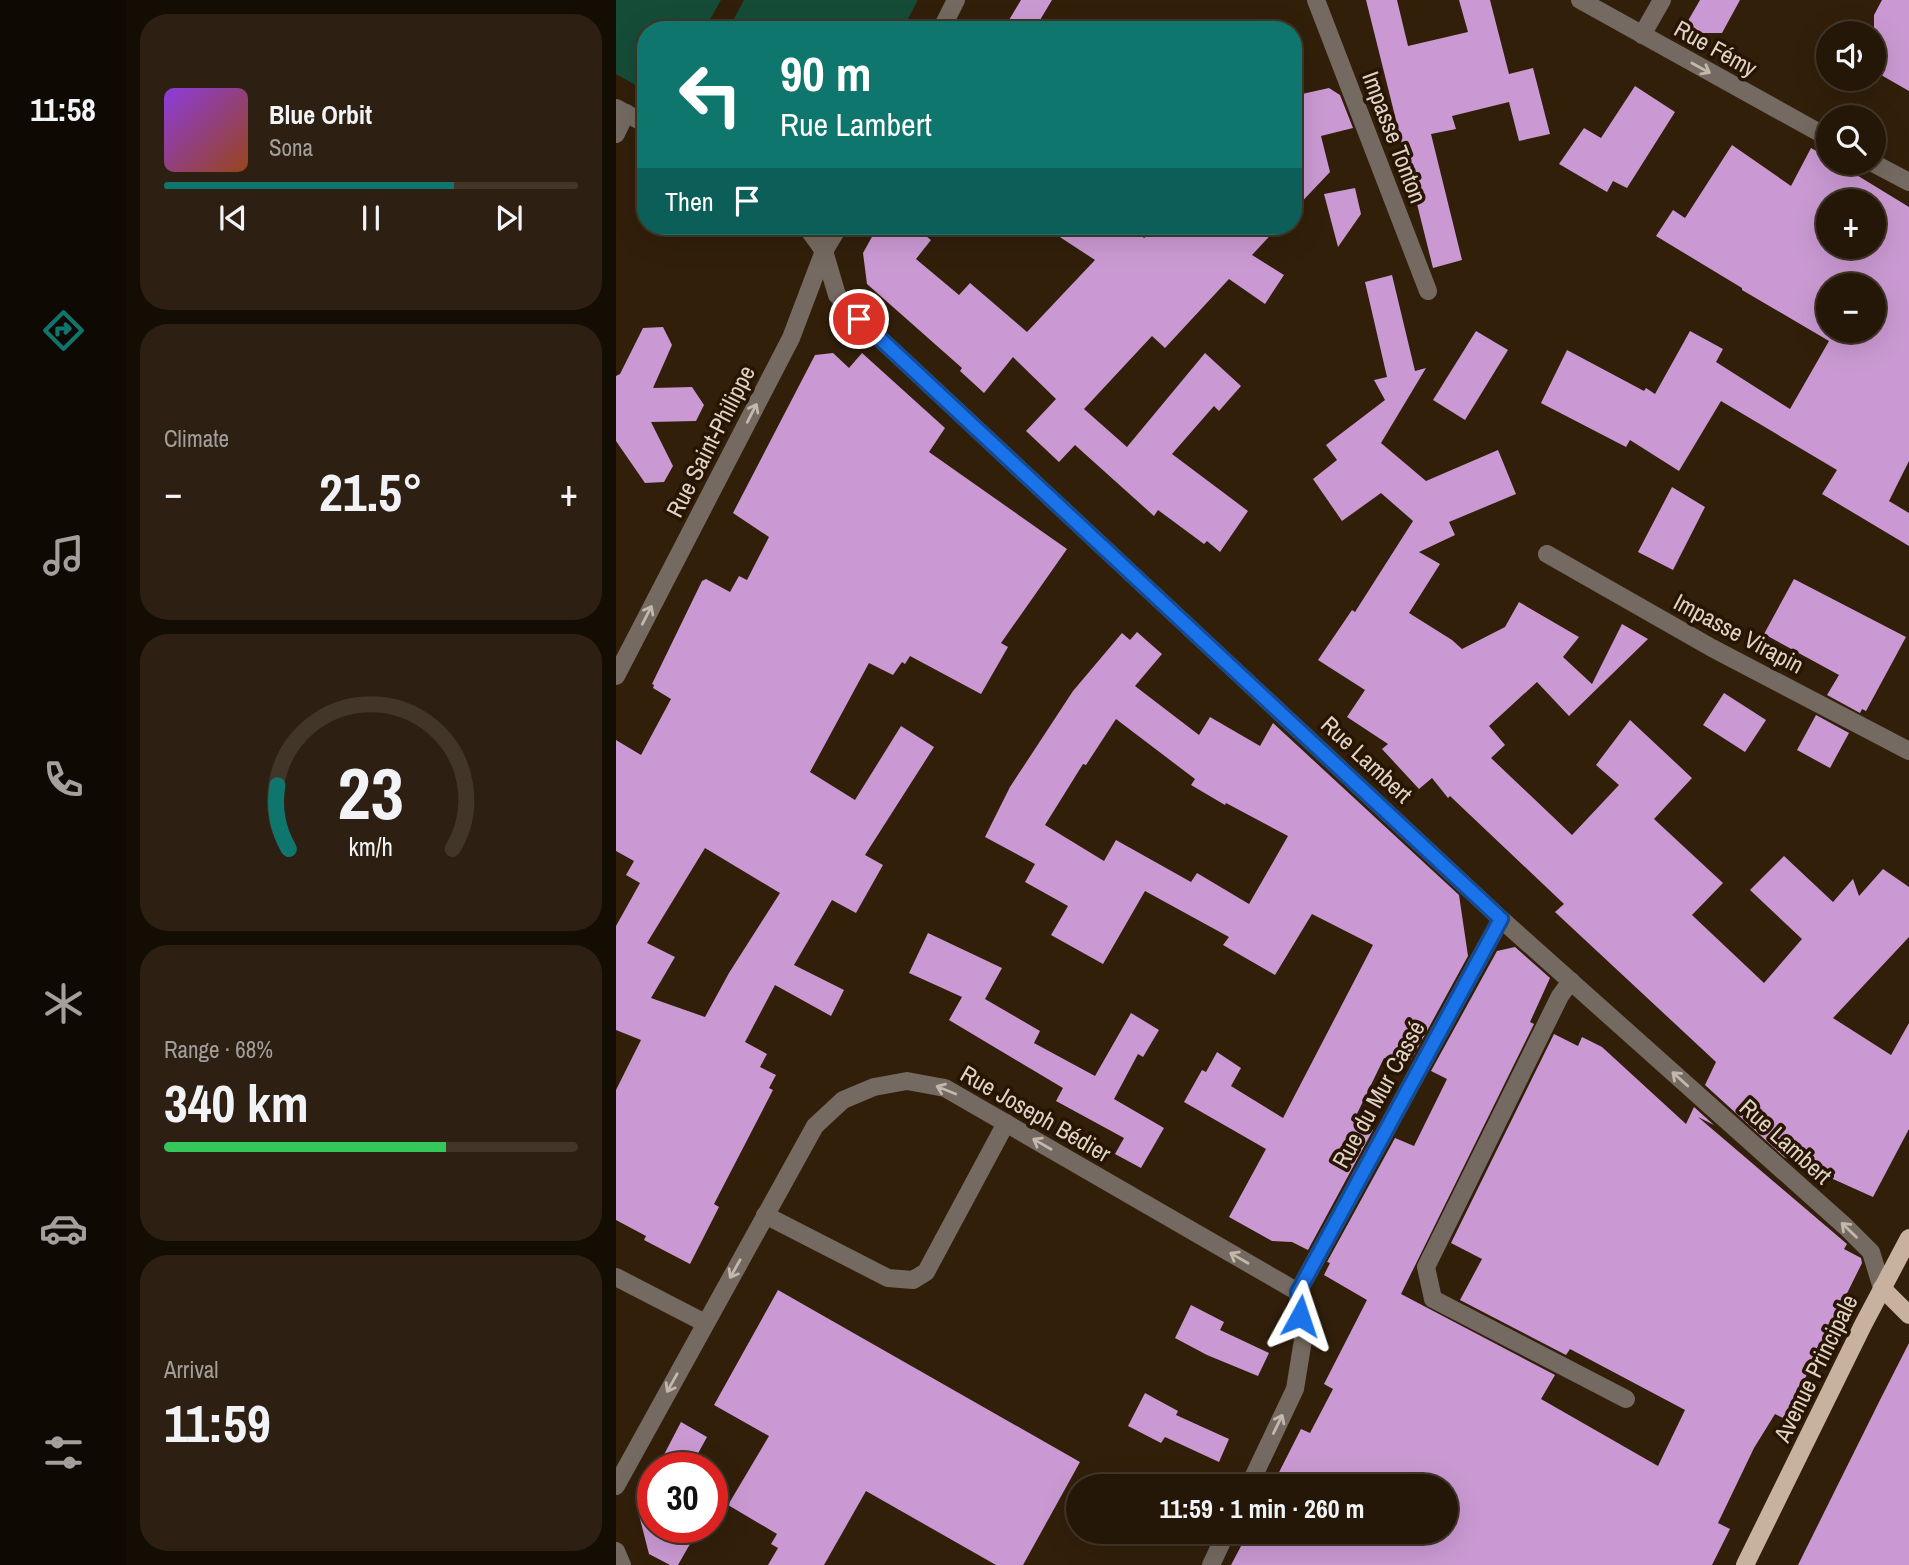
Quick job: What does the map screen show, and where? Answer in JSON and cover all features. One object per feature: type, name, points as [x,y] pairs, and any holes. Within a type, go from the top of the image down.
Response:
[{"type":"main road","name":"Avenue Principale","points":[[1745,1565],[1909,1238]]},
{"type":"main road","name":"Rue Lambert","points":[[1882,1288],[1909,1315]]},
{"type":"street","points":[[946,21],[956,0]]},
{"type":"street","name":"Impasse Tonton","points":[[1316,0],[1428,291]]},
{"type":"street","name":"Rue Fémy","points":[[1580,0],[1816,131]]},
{"type":"street","points":[[1642,35],[1662,0]]},
{"type":"street","points":[[616,134],[621,111],[637,119]]},
{"type":"street","points":[[1886,170],[1909,182]]},
{"type":"street","name":"Rue Lambert","points":[[812,235],[824,251],[837,295],[859,319],[1501,919],[1855,1236],[1871,1252],[1882,1288]]},
{"type":"street","name":"Rue Saint-Philippe","points":[[616,676],[791,338],[824,251],[834,235]]},
{"type":"street","name":"Impasse Virapin","points":[[1547,554],[1712,648],[1909,751]]},
{"type":"street","name":"Rue du Mur Cassé","points":[[1298,1292],[1501,919]]},
{"type":"street","points":[[1571,981],[1560,996],[1426,1267],[1433,1299],[1626,1399]]},
{"type":"street","name":"Rue Joseph Bédier","points":[[616,1486],[815,1126],[844,1100],[874,1087],[907,1081],[945,1088],[1298,1292]]},
{"type":"street","points":[[765,1215],[888,1278],[913,1280],[926,1272],[1006,1123]]},
{"type":"street","points":[[616,1277],[705,1323]]},
{"type":"street","points":[[1255,1474],[1295,1389],[1303,1340],[1298,1292]]},
{"type":"street","points":[[1211,1565],[1221,1544]]},
{"type":"street","points":[[616,1551],[622,1565]]},
{"type":"green space","points":[[616,0],[721,0],[709,21],[637,21],[637,86],[616,74]]},
{"type":"green space","points":[[744,0],[918,0],[907,21],[733,21]]},
{"type":"building","points":[[1021,0],[1052,0],[1039,21],[1008,21]]},
{"type":"building","points":[[1366,0],[1397,0],[1408,46],[1468,32],[1459,0],[1490,0],[1509,74],[1533,68],[1550,134],[1519,141],[1509,102],[1452,116],[1456,129],[1431,134],[1462,260],[1433,268]]},
{"type":"building","points":[[1700,0],[1740,0],[1722,33],[1681,33]]},
{"type":"building","points":[[1882,0],[1909,0],[1909,91],[1886,78],[1886,21],[1874,21],[1874,15]]},
{"type":"building","points":[[1635,86],[1675,112],[1627,188],[1613,181],[1607,192],[1559,164],[1584,128],[1601,138]]},
{"type":"building","points":[[1329,88],[1340,95],[1353,128],[1321,136],[1330,172],[1302,202],[1302,94]]},
{"type":"building","points":[[1732,145],[1791,186],[1811,148],[1816,151],[1816,175],[1857,175],[1880,189],[1816,189],[1816,259],[1886,259],[1886,193],[1909,207],[1909,461],[1889,501],[1909,513],[1909,546],[1822,494],[1837,470],[1721,401],[1679,471],[1630,440],[1626,447],[1541,403],[1567,350],[1644,391],[1646,388],[1655,394],[1690,331],[1723,349],[1716,362],[1790,409],[1828,343],[1886,343],[1886,273],[1816,273],[1816,333],[1656,236],[1673,210],[1685,218]]},
{"type":"building","points":[[1355,188],[1361,214],[1338,247],[1324,194]]},
{"type":"building","points":[[873,235],[925,235],[931,240],[916,259],[959,295],[970,283],[1027,332],[1095,260],[1057,235],[1141,235],[1144,238],[1149,235],[1271,235],[1252,255],[1284,275],[1265,304],[1229,279],[1165,348],[1152,336],[1084,409],[1127,447],[1205,353],[1241,386],[1219,411],[1214,406],[1172,454],[1248,511],[1220,552],[1207,541],[1204,544],[1158,510],[1154,516],[1075,445],[1059,462],[1026,431],[1056,399],[1013,357],[984,393],[960,371],[962,368],[867,284],[863,253]]},
{"type":"building","points":[[1392,275],[1415,371],[1426,368],[1381,443],[1426,481],[1498,450],[1516,494],[1449,522],[1455,535],[1419,552],[1440,564],[1409,613],[1462,649],[1505,627],[1519,602],[1579,637],[1563,657],[1592,684],[1622,624],[1648,639],[1569,716],[1537,682],[1489,726],[1505,745],[1491,758],[1572,835],[1619,785],[1596,765],[1630,720],[1692,778],[1654,819],[1723,883],[1692,915],[1764,983],[1802,939],[1750,890],[1784,856],[1833,902],[1853,879],[1859,896],[1883,869],[1909,887],[1909,937],[1833,1018],[1891,1055],[1909,1023],[1909,1129],[1873,1197],[1784,1157],[1705,1085],[1716,1062],[1555,912],[1564,904],[1450,796],[1448,798],[1432,778],[1419,789],[1382,749],[1388,744],[1347,717],[1365,690],[1318,660],[1352,610],[1355,612],[1413,521],[1381,493],[1342,521],[1313,479],[1337,460],[1326,445],[1385,400],[1374,380],[1387,377],[1365,282]]},
{"type":"building","points":[[663,327],[672,345],[653,388],[692,387],[704,405],[696,421],[651,422],[673,466],[664,482],[645,483],[616,441],[616,376],[620,374],[643,328]]},
{"type":"building","points":[[1476,331],[1508,350],[1465,420],[1433,400]]},
{"type":"building","points":[[833,353],[849,368],[862,353],[945,428],[929,452],[1067,549],[1001,643],[1008,647],[981,694],[910,656],[893,675],[869,663],[810,772],[855,800],[901,726],[934,747],[865,855],[883,865],[856,913],[832,900],[794,965],[844,990],[831,1016],[775,985],[745,1042],[767,1054],[760,1067],[776,1075],[769,1088],[773,1090],[714,1204],[719,1207],[690,1264],[644,1240],[646,1236],[616,1220],[616,1090],[641,1040],[616,1030],[616,926],[640,883],[626,875],[634,861],[616,851],[616,740],[641,755],[671,699],[653,688],[652,684],[702,581],[706,579],[730,592],[739,576],[747,580],[769,537],[733,513],[815,355]],"holes":[[[705,848],[780,893],[729,973],[705,1017],[651,998],[675,957],[647,943]]]},
{"type":"building","points":[[1672,487],[1705,507],[1673,570],[1638,552]]},
{"type":"building","points":[[1794,579],[1906,637],[1866,711],[1862,709],[1860,713],[1827,695],[1839,675],[1764,634]]},
{"type":"building","points":[[1137,632],[1162,654],[1135,686],[1199,735],[1210,717],[1260,746],[1273,723],[1459,895],[1468,956],[1410,1062],[1394,1055],[1392,1060],[1384,1058],[1353,1122],[1373,1130],[1308,1250],[1292,1242],[1272,1241],[1229,1217],[1266,1149],[1184,1102],[1202,1070],[1206,1072],[1217,1052],[1241,1068],[1231,1086],[1283,1118],[1373,945],[1312,914],[1275,975],[1223,945],[1229,937],[1145,891],[1103,964],[1051,935],[1068,906],[1025,882],[1035,864],[985,837],[1010,787],[1073,691],[1122,633],[1130,640]],"holes":[[[1116,719],[1195,779],[1191,785],[1288,836],[1249,904],[1197,873],[1191,882],[1116,840],[1104,861],[1045,825],[1083,764],[1086,765]]]},
{"type":"building","points":[[1724,693],[1766,720],[1745,752],[1703,725]]},
{"type":"building","points":[[1816,715],[1849,733],[1830,768],[1797,750]]},
{"type":"building","points":[[928,933],[1002,968],[985,999],[1040,1031],[1034,1043],[1095,1076],[1131,1013],[1159,1030],[1143,1057],[1138,1054],[1114,1099],[1164,1128],[1141,1168],[1115,1154],[1124,1138],[1056,1101],[1063,1088],[949,1020],[962,997],[909,973]]},
{"type":"building","points":[[1515,947],[1550,978],[1530,1022],[1534,1024],[1401,1294],[1555,1375],[1541,1399],[1658,1466],[1685,1410],[1570,1349],[1566,1355],[1460,1300],[1482,1259],[1451,1243],[1554,1034],[1578,1046],[1582,1037],[1602,1047],[1686,1124],[1694,1107],[1714,1125],[1698,1117],[1847,1244],[1844,1249],[1861,1258],[1862,1263],[1785,1419],[1775,1414],[1754,1448],[1718,1523],[1730,1529],[1712,1565],[1231,1565],[1242,1544],[1458,1544],[1458,1474],[1278,1474],[1301,1429],[1310,1433],[1333,1389],[1324,1384],[1367,1300],[1324,1275],[1330,1263],[1327,1262],[1395,1138],[1414,1146],[1447,1079],[1431,1071],[1497,951]]},
{"type":"building","points":[[778,1290],[1080,1462],[1073,1474],[1066,1474],[1066,1487],[1023,1565],[996,1565],[866,1491],[824,1565],[768,1565],[778,1548],[771,1544],[777,1534],[728,1505],[769,1436],[714,1405]]},
{"type":"building","points":[[1191,1305],[1224,1322],[1220,1330],[1269,1353],[1258,1376],[1207,1355],[1175,1338]]},
{"type":"building","points":[[1909,1343],[1909,1565],[1798,1565],[1880,1400]]},
{"type":"building","points":[[1145,1393],[1178,1411],[1176,1415],[1229,1439],[1219,1462],[1165,1437],[1161,1443],[1128,1426]]},
{"type":"building","points":[[681,1422],[707,1437],[699,1452],[665,1452]]},
{"type":"building","points":[[646,1543],[690,1544],[678,1565],[670,1565],[649,1554]]},
{"type":"route","points":[[859,319],[1501,919],[1298,1292],[1300,1316]]}]
